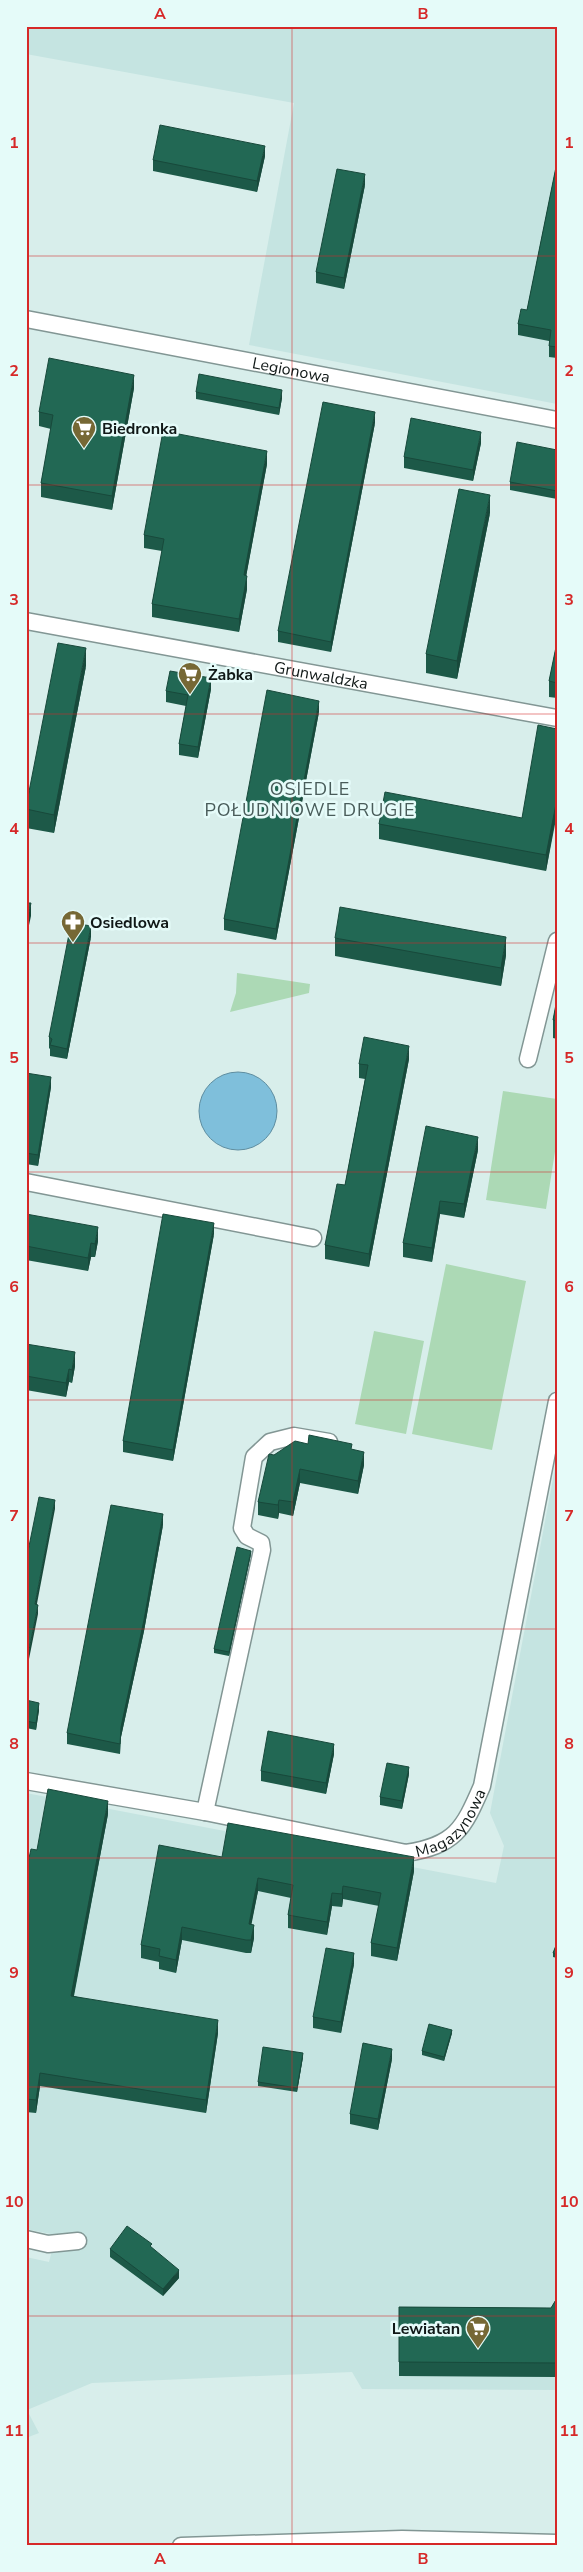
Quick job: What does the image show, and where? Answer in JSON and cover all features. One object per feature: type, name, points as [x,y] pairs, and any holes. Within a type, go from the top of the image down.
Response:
[{"type":"street","name":"Legionowa","points":[[26,319],[557,420]]},
{"type":"street","name":"Grunwaldzka","points":[[26,621],[557,718]]},
{"type":"street","points":[[528,1060],[557,941]]},
{"type":"street","points":[[26,1182],[313,1238]]},
{"type":"street","name":"Magazynowa","points":[[26,1782],[205,1812],[406,1853],[438,1846],[454,1835],[470,1813],[482,1786],[557,1401]]},
{"type":"street","points":[[205,1812],[262,1550],[261,1543],[247,1536],[242,1528],[254,1457],[270,1442],[294,1436],[349,1445]]},
{"type":"street","points":[[26,2239],[48,2244],[78,2241]]},
{"type":"street","points":[[181,2546],[402,2539],[557,2543]]},
{"type":"shaded area","points":[[26,26],[557,26],[557,404],[249,345],[294,103],[26,54]]},
{"type":"shaded area","points":[[557,1458],[557,2390],[362,2389],[352,2372],[92,2383],[27,2410],[39,2433],[26,2438],[26,2257],[49,2262],[56,2235],[26,2229],[26,1793],[496,1883],[504,1846],[490,1813]]},
{"type":"green space","points":[[237,973],[310,984],[309,993],[230,1012],[236,993]]},
{"type":"green space","points":[[503,1091],[557,1099],[557,1139],[546,1209],[486,1200]]},
{"type":"green space","points":[[446,1264],[526,1281],[492,1450],[412,1434]]},
{"type":"green space","points":[[374,1331],[424,1341],[406,1434],[355,1424]]},
{"type":"water","points":[[230,1072],[246,1072],[260,1078],[271,1089],[277,1103],[277,1119],[271,1133],[260,1144],[246,1150],[230,1150],[216,1144],[205,1133],[199,1119],[199,1103],[205,1089],[216,1078]]},
{"type":"building","points":[[160,125],[265,146],[257,181],[153,160]]},
{"type":"building","points":[[557,162],[557,347],[549,346],[551,330],[518,324],[521,309],[527,310]]},
{"type":"building","points":[[337,169],[365,174],[344,278],[316,272]]},
{"type":"building","points":[[49,358],[134,375],[112,496],[41,483],[53,415],[39,412]]},
{"type":"building","points":[[199,374],[282,390],[279,408],[196,392]]},
{"type":"building","points":[[323,402],[375,412],[331,642],[278,631]]},
{"type":"building","points":[[411,418],[481,432],[473,470],[404,457]]},
{"type":"building","points":[[163,431],[267,451],[244,575],[247,576],[239,619],[152,604],[164,539],[144,535]]},
{"type":"building","points":[[517,442],[557,450],[557,491],[510,482]]},
{"type":"building","points":[[459,489],[490,495],[457,661],[426,654]]},
{"type":"building","points":[[557,642],[557,683],[549,681]]},
{"type":"building","points":[[58,643],[86,648],[54,815],[26,809],[26,807]]},
{"type":"building","points":[[170,671],[211,678],[198,747],[179,744],[188,695],[166,691]]},
{"type":"building","points":[[267,690],[319,701],[276,929],[224,919]]},
{"type":"building","points":[[538,725],[557,729],[557,799],[546,855],[379,824],[385,792],[522,818]]},
{"type":"building","points":[[26,903],[31,903],[26,926]]},
{"type":"building","points":[[340,907],[506,937],[501,968],[335,938]]},
{"type":"building","points":[[74,923],[91,926],[67,1049],[50,1045],[52,1039],[49,1037],[70,929]]},
{"type":"building","points":[[557,999],[557,1021],[553,1020]]},
{"type":"building","points":[[364,1037],[409,1046],[369,1254],[325,1245],[337,1184],[345,1185],[368,1065],[359,1064]]},
{"type":"building","points":[[26,1073],[51,1077],[38,1155],[26,1153]]},
{"type":"building","points":[[426,1126],[478,1137],[464,1204],[440,1201],[432,1248],[403,1243]]},
{"type":"building","points":[[26,1214],[98,1227],[95,1244],[91,1243],[88,1258],[26,1246]]},
{"type":"building","points":[[163,1214],[214,1223],[173,1450],[123,1441]]},
{"type":"building","points":[[26,1344],[75,1352],[72,1370],[69,1369],[66,1383],[26,1376]]},
{"type":"building","points":[[309,1435],[352,1444],[351,1449],[364,1452],[358,1481],[300,1469],[293,1502],[279,1500],[278,1505],[258,1502],[269,1454],[274,1455],[295,1441],[308,1444]]},
{"type":"building","points":[[39,1497],[55,1500],[35,1604],[38,1605],[26,1665],[26,1561]]},
{"type":"building","points":[[111,1505],[163,1514],[144,1620],[121,1727],[120,1744],[67,1733]]},
{"type":"building","points":[[237,1547],[251,1551],[229,1652],[214,1649]]},
{"type":"building","points":[[26,1700],[39,1703],[36,1723],[26,1721]]},
{"type":"building","points":[[268,1731],[334,1744],[326,1783],[261,1771]]},
{"type":"building","points":[[387,1763],[409,1767],[402,1801],[380,1797]]},
{"type":"building","points":[[48,1789],[108,1801],[71,1996],[218,2020],[206,2100],[40,2073],[36,2100],[26,2099],[26,1872],[31,1849],[37,1850]]},
{"type":"building","points":[[228,1823],[414,1857],[397,1948],[371,1943],[381,1893],[343,1886],[342,1894],[332,1893],[327,1922],[288,1915],[293,1885],[258,1878],[249,1924],[254,1925],[251,1940],[182,1927],[176,1960],[159,1956],[160,1949],[141,1945],[159,1845],[222,1857]]},
{"type":"building","points":[[557,1943],[557,1955],[553,1953]]},
{"type":"building","points":[[326,1948],[354,1953],[341,2022],[313,2017]]},
{"type":"building","points":[[429,2024],[452,2030],[444,2057],[422,2051]]},
{"type":"building","points":[[363,2043],[392,2049],[378,2119],[350,2114]]},
{"type":"building","points":[[263,2047],[303,2053],[297,2088],[258,2082]]},
{"type":"building","points":[[127,2226],[152,2244],[150,2246],[179,2270],[163,2289],[110,2249]]},
{"type":"building","name":"Lewiatan","points":[[557,2298],[557,2363],[399,2362],[399,2307],[551,2308]]},
{"type":"place","name":"Biedronka","points":[[84,449]]},
{"type":"place","name":"Żabka","points":[[190,695]]},
{"type":"place","name":"Osiedlowa","points":[[73,943]]},
{"type":"place","name":"Lewiatan","points":[[478,2349]]},
{"type":"district","name":"OSIEDLE POŁUDNIOWE DRUGIE","points":[[310,800]]}]
